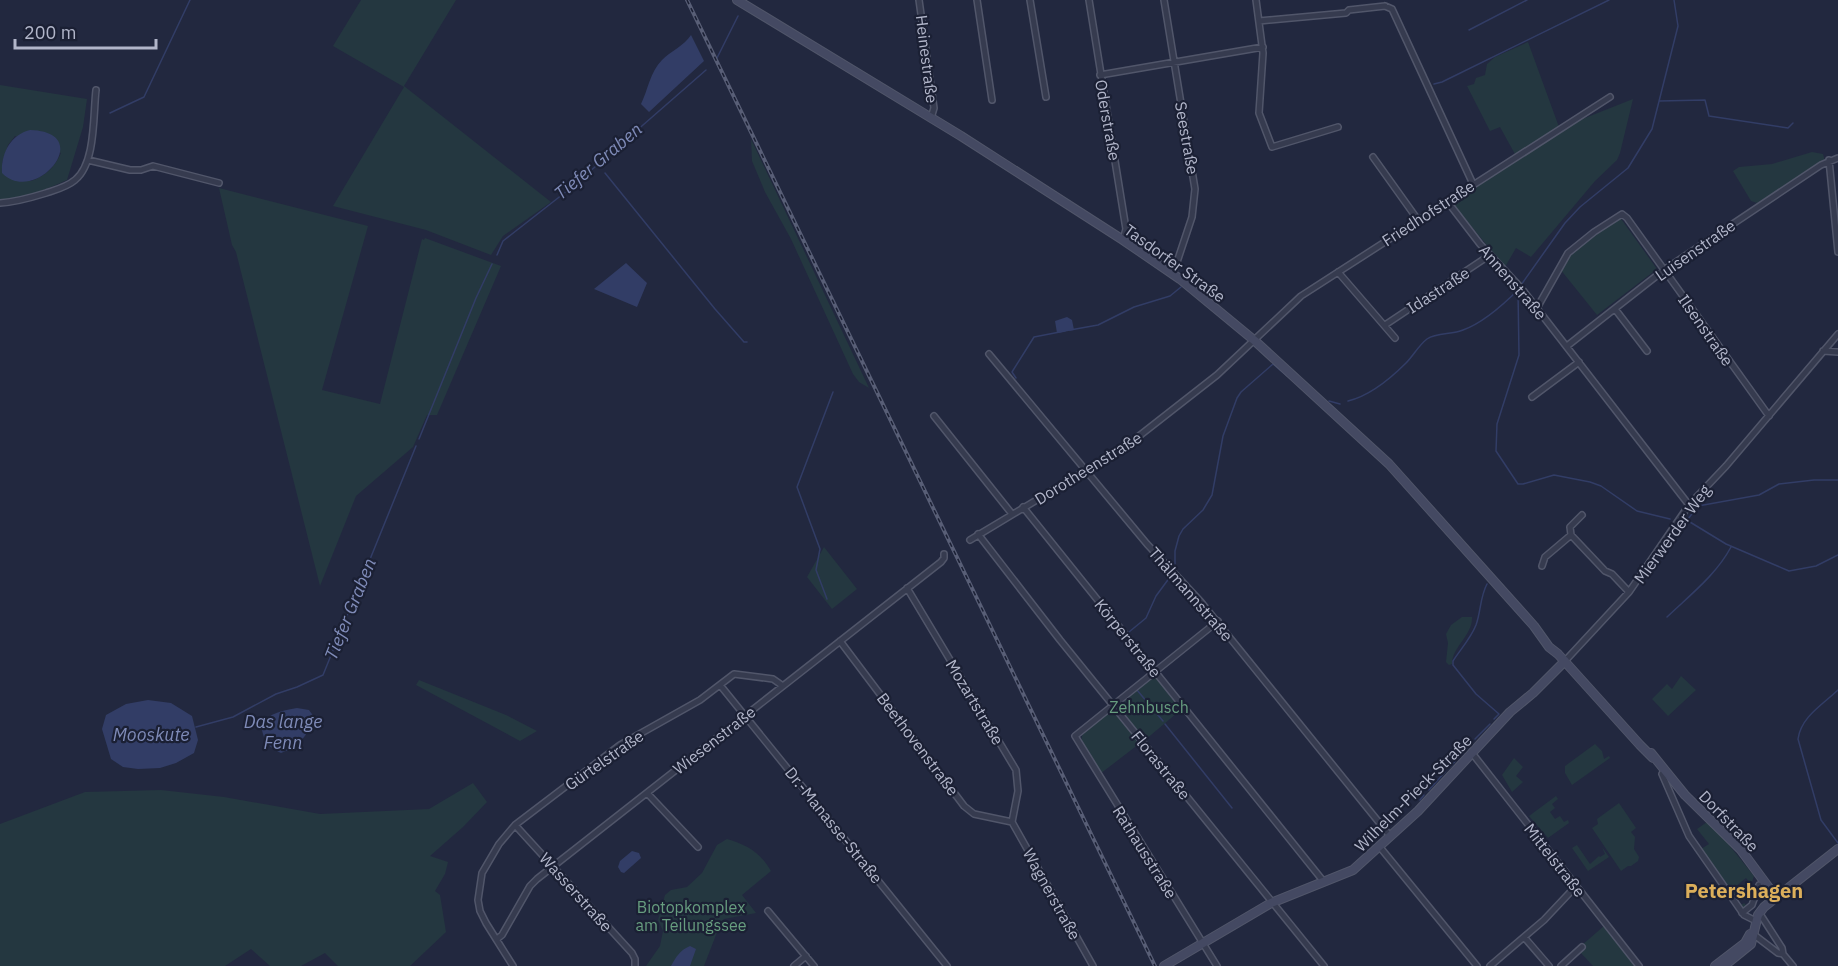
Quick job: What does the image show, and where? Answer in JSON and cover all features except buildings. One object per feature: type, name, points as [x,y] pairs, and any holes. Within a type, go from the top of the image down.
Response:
[{"type":"main road","name":"Tasdorfer Straße","points":[[737,0],[931,118],[1173,274],[1255,341],[1389,464],[1534,626],[1549,639],[1565,661]]},
{"type":"main road","name":"Dorfstraße","points":[[1565,661],[1685,795],[1734,842],[1775,896]]},
{"type":"main road","name":"Wilhelm-Pieck-Straße","points":[[1164,966],[1271,903],[1353,870],[1418,811],[1510,712],[1565,661]]},
{"type":"main road","points":[[1725,966],[1750,945],[1757,919],[1756,908],[1838,849]]},
{"type":"main road","points":[[1715,966],[1745,943],[1752,934]]},
{"type":"street","name":"Heinestraße","points":[[919,0],[934,108],[931,118]]},
{"type":"street","points":[[977,0],[992,100]]},
{"type":"street","points":[[1030,0],[1046,97]]},
{"type":"street","name":"Oderstraße","points":[[1089,0],[1126,229],[1123,240]]},
{"type":"street","name":"Seestraße","points":[[1164,0],[1196,189],[1192,217],[1173,274]]},
{"type":"street","points":[[1256,0],[1263,47],[1259,112],[1272,147],[1338,128]]},
{"type":"street","points":[[1260,21],[1346,13],[1349,10],[1386,3],[1392,9],[1473,184]]},
{"type":"street","points":[[1100,75],[1263,47]]},
{"type":"street","points":[[0,203],[30,198],[67,185],[81,174],[88,160],[96,90]]},
{"type":"street","name":"Friedhofstraße","points":[[1255,341],[1301,296],[1610,97]]},
{"type":"street","points":[[1373,157],[1418,220]]},
{"type":"street","points":[[1838,158],[1829,160],[1838,252]]},
{"type":"street","points":[[88,160],[130,170],[141,170],[153,166],[219,183]]},
{"type":"street","name":"Luisenstraße","points":[[1567,346],[1665,270],[1829,160]]},
{"type":"street","name":"Annenstraße","points":[[1447,201],[1490,255],[1537,308],[1689,505]]},
{"type":"street","name":"Ilsenstraße","points":[[1537,308],[1568,253],[1594,232],[1622,214],[1665,270],[1769,416]]},
{"type":"street","name":"Idastraße","points":[[1385,325],[1490,255]]},
{"type":"street","points":[[1338,272],[1395,338]]},
{"type":"street","points":[[1615,309],[1647,351]]},
{"type":"street","name":"Mierwerder Weg","points":[[1565,661],[1629,592],[1689,505],[1769,416],[1838,334]]},
{"type":"street","name":"Dorotheenstraße","points":[[970,540],[1125,447],[1217,375],[1255,341]]},
{"type":"street","points":[[1823,351],[1838,352]]},
{"type":"street","name":"Thälmannstraße","points":[[989,354],[1147,544],[1218,621],[1390,836]]},
{"type":"street","points":[[1532,397],[1579,362]]},
{"type":"street","points":[[934,416],[1012,514]]},
{"type":"street","name":"Körperstraße","points":[[1023,507],[1324,882]]},
{"type":"street","points":[[1582,515],[1570,527],[1571,535],[1605,571],[1612,574],[1629,592]]},
{"type":"street","name":"Florastraße","points":[[978,534],[1060,640],[1324,966]]},
{"type":"street","points":[[1542,566],[1545,557],[1571,535]]},
{"type":"street","name":"Wiesenstraße","points":[[497,939],[502,935],[531,886],[554,866],[941,562],[944,554]]},
{"type":"street","name":"Mozartstraße","points":[[907,588],[1016,770],[1018,791],[1012,822]]},
{"type":"street","points":[[1113,705],[1218,621]]},
{"type":"street","name":"Beethovenstraße","points":[[840,641],[964,806],[974,814],[1012,822]]},
{"type":"street","name":"Gürtelstraße","points":[[497,939],[480,911],[478,900],[482,873],[499,844],[515,825],[620,746],[700,700],[730,677],[739,674],[773,679],[783,686]]},
{"type":"street","name":"Dr.-Manasse-Straße","points":[[720,685],[947,966]]},
{"type":"street","name":"Rathausstraße","points":[[1113,705],[1075,736],[1217,966]]},
{"type":"street","name":"Mittelstraße","points":[[1472,753],[1639,966]]},
{"type":"street","name":"Dorfstraße","points":[[1664,771],[1662,774],[1689,836],[1742,913],[1757,919],[1778,940],[1793,966]]},
{"type":"street","points":[[647,793],[698,847]]},
{"type":"street","name":"Dorfstraße","points":[[1673,802],[1685,795]]},
{"type":"street","name":"Wagnerstraße","points":[[1012,822],[1093,966]]},
{"type":"street","name":"Wasserstraße","points":[[515,825],[554,866],[635,963]]},
{"type":"street","points":[[1379,846],[1476,966]]},
{"type":"street","points":[[1742,913],[1752,905],[1759,885]]},
{"type":"street","points":[[1490,966],[1558,907],[1576,886]]},
{"type":"street","points":[[768,911],[814,966]]},
{"type":"street","name":"Dorfstraße","points":[[1752,934],[1778,953],[1784,954]]},
{"type":"street","points":[[1524,937],[1549,966]]},
{"type":"street","points":[[497,939],[510,965]]},
{"type":"street","points":[[1561,966],[1582,947]]},
{"type":"street","points":[[794,966],[806,956]]},
{"type":"green space","points":[[361,0],[456,0],[404,86],[551,202],[503,236],[491,255],[426,230],[333,206],[404,87],[333,46]]},
{"type":"green space","points":[[1528,42],[1559,127],[1516,156],[1500,127],[1490,131],[1467,86],[1474,84],[1476,78],[1485,75],[1487,64],[1495,57]]},
{"type":"green space","points":[[0,85],[87,99],[83,127],[67,180],[26,196],[0,200]],"holes":[[[15,136],[61,153],[49,170],[31,181],[2,163],[8,145]]]},
{"type":"green space","points":[[1633,99],[1617,160],[1595,181],[1531,257],[1516,248],[1505,267],[1452,203],[1580,120]]},
{"type":"green space","points":[[751,139],[869,388],[859,382],[853,374],[791,239],[765,192],[752,161]]},
{"type":"green space","points":[[1812,152],[1823,154],[1825,161],[1757,203],[1751,201],[1733,171],[1739,167],[1772,164]]},
{"type":"green space","points":[[219,188],[368,226],[322,390],[380,404],[422,239],[425,238],[501,266],[437,415],[427,415],[413,447],[356,496],[320,586],[236,252],[232,245]]},
{"type":"green space","points":[[1619,216],[1657,269],[1597,315],[1560,269],[1575,249]]},
{"type":"green space","points":[[824,547],[857,589],[832,609],[807,577]]},
{"type":"green space","points":[[1462,617],[1472,617],[1471,623],[1455,652],[1452,664],[1449,665],[1446,662],[1448,643],[1446,634],[1451,625]]},
{"type":"green space","name":"Zehnbusch","points":[[1154,673],[1183,708],[1145,740],[1115,705]]},
{"type":"green space","points":[[1681,676],[1696,690],[1668,716],[1652,699],[1667,684],[1672,689]]},
{"type":"green space","points":[[419,680],[506,715],[537,731],[520,741],[416,685]]},
{"type":"green space","name":"Zehnbusch","points":[[1111,708],[1139,744],[1100,774],[1082,744],[1082,737],[1090,725]]},
{"type":"green space","points":[[1595,744],[1602,751],[1604,759],[1609,756],[1610,758],[1572,785],[1565,773],[1565,766]]},
{"type":"green space","points":[[1514,758],[1523,767],[1516,776],[1523,782],[1512,792],[1502,775]]},
{"type":"green space","points":[[473,783],[487,802],[430,856],[448,862],[445,874],[435,891],[440,895],[446,932],[410,966],[338,966],[325,953],[301,966],[270,966],[251,949],[225,966],[0,966],[0,824],[85,792],[161,790],[224,797],[320,814],[429,809]]},
{"type":"green space","points":[[1556,796],[1558,799],[1552,804],[1555,808],[1550,812],[1555,819],[1560,816],[1564,822],[1568,820],[1569,823],[1548,838],[1529,816]]},
{"type":"green space","points":[[1619,803],[1636,828],[1631,832],[1635,837],[1634,849],[1639,857],[1638,861],[1621,871],[1592,828],[1598,824],[1597,819]]},
{"type":"green space","points":[[1707,822],[1721,835],[1754,876],[1750,888],[1746,887],[1750,883],[1746,878],[1736,886],[1741,891],[1746,890],[1741,897],[1736,893],[1733,897],[1741,905],[1744,903],[1747,906],[1745,910],[1740,908],[1701,849],[1709,844],[1697,829]]},
{"type":"green space","name":"Biotopkomplex am Teilungssee","points":[[727,839],[752,850],[771,871],[742,895],[756,913],[724,919],[721,922],[704,966],[646,966],[660,946],[663,931],[658,920],[665,895],[671,890],[687,887],[702,873],[717,845]]},
{"type":"green space","points":[[1577,845],[1590,864],[1605,854],[1602,847],[1609,857],[1588,871],[1572,848]]},
{"type":"green space","points":[[1604,926],[1636,966],[1593,966],[1580,952],[1582,945]]},
{"type":"water","points":[[691,35],[704,61],[649,112],[641,104],[655,70],[662,60]]},
{"type":"water","points":[[30,130],[50,134],[59,142],[60,153],[54,165],[43,175],[30,181],[15,181],[2,173],[5,152],[17,136]]},
{"type":"water","points":[[626,263],[647,283],[637,307],[594,289]]},
{"type":"water","points":[[1067,317],[1072,320],[1074,330],[1057,333],[1055,321]]},
{"type":"water","name":"Mooskute","points":[[148,700],[171,703],[192,716],[198,740],[194,753],[176,763],[160,768],[123,767],[111,759],[102,729],[106,715],[126,704]]},
{"type":"water","name":"Das lange Fenn","points":[[297,708],[309,710],[314,717],[312,723],[298,744],[281,753],[266,742],[261,724],[273,714]]},
{"type":"water","points":[[632,851],[639,853],[641,858],[624,873],[621,872],[618,867],[620,861]]},
{"type":"water","points":[[690,946],[696,949],[690,966],[671,966],[681,952]]},
{"type":"waterway","points":[[110,113],[144,97],[190,0]]},
{"type":"waterway","points":[[1469,30],[1527,0]]},
{"type":"waterway","points":[[1434,84],[1609,0]]},
{"type":"waterway","points":[[1521,285],[1565,223],[1580,207],[1628,168],[1652,129],[1678,26],[1674,0]]},
{"type":"waterway","name":"Tiefer Graben","points":[[717,58],[738,16]]},
{"type":"waterway","name":"Tiefer Graben","points":[[497,255],[503,241],[572,187],[706,70]]},
{"type":"waterway","points":[[1659,101],[1705,100],[1709,116],[1788,128],[1793,123]]},
{"type":"waterway","points":[[605,173],[715,309],[744,342],[747,342]]},
{"type":"waterway","name":"Tiefer Graben","points":[[419,439],[492,264]]},
{"type":"waterway","points":[[1070,330],[1098,325],[1134,307],[1170,296],[1181,287]]},
{"type":"waterway","points":[[1348,401],[1372,391],[1387,380],[1427,339],[1471,327],[1500,307],[1519,289]]},
{"type":"waterway","points":[[1518,290],[1519,355],[1497,424],[1496,451],[1518,484],[1554,475],[1590,482],[1601,486],[1637,511],[1670,519]]},
{"type":"waterway","points":[[1016,378],[1012,372],[1034,337],[1065,331]]},
{"type":"waterway","points":[[1175,569],[1175,551],[1179,536],[1183,529],[1203,510],[1212,495],[1223,436],[1237,398],[1273,364],[1287,376]]},
{"type":"waterway","points":[[827,599],[816,570],[820,549],[797,487],[833,392]]},
{"type":"waterway","points":[[1329,401],[1340,404]]},
{"type":"waterway","name":"Tiefer Graben","points":[[196,727],[233,717],[276,694],[323,675],[416,446]]},
{"type":"waterway","points":[[1688,519],[1698,506],[1759,495],[1779,484],[1838,480]]},
{"type":"waterway","points":[[1685,519],[1726,544],[1789,571],[1816,566],[1838,555]]},
{"type":"waterway","points":[[1667,617],[1710,576],[1731,547]]},
{"type":"waterway","points":[[1129,632],[1146,618],[1156,596],[1170,577]]},
{"type":"waterway","points":[[1487,584],[1476,625],[1453,661],[1453,665],[1476,694],[1499,714],[1494,719]]},
{"type":"waterway","points":[[1137,690],[1163,721]]},
{"type":"waterway","points":[[1838,690],[1803,724],[1798,739],[1821,820],[1838,843]]},
{"type":"waterway","points":[[1165,724],[1232,808]]},
{"type":"waterway","points":[[1475,739],[1490,724]]},
{"type":"waterway","points":[[1450,767],[1469,746]]},
{"type":"waterway","points":[[1429,790],[1445,772]]},
{"type":"waterway","points":[[1420,800],[1424,795]]},
{"type":"railway","points":[[687,0],[1155,966]]},
{"type":"district","name":"Petershagen","points":[[1744,890]]}]
